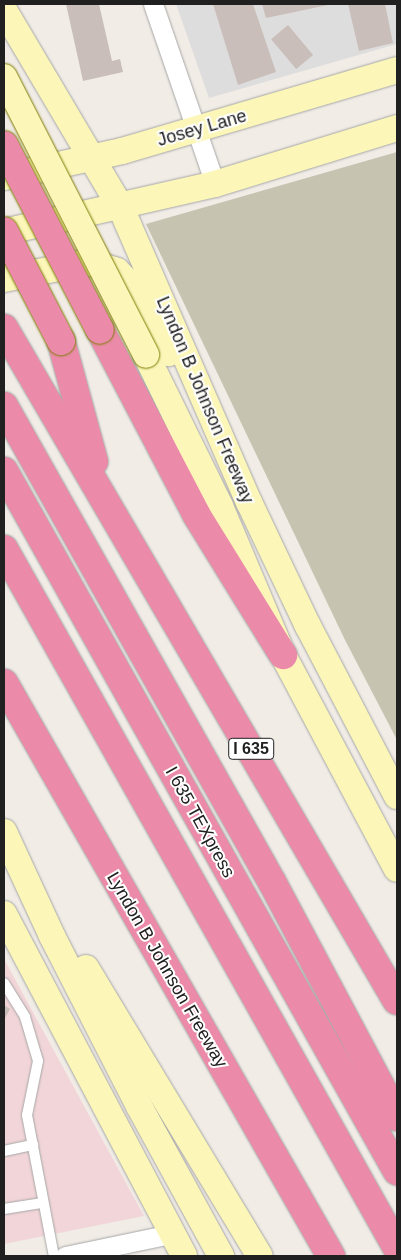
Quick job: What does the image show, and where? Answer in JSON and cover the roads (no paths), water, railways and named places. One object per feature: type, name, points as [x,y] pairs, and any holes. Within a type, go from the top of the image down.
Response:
[{"type":"highway","points":[[4,145],[196,514],[283,655]]},
{"type":"highway","points":[[4,232],[61,341],[104,498]]},
{"type":"highway","name":"I 635","points":[[4,328],[397,1001]]},
{"type":"highway","points":[[4,406],[263,865],[397,1118]]},
{"type":"highway","name":"I 635 TEXpress","points":[[4,471],[397,1171]]},
{"type":"highway","name":"I 635 TEXpress","points":[[4,549],[397,1248]]},
{"type":"highway","name":"Lyndon B Johnson Freeway","points":[[4,683],[331,1256]]},
{"type":"main road","points":[[4,104],[24,90],[29,77],[28,62],[7,16]]},
{"type":"main road","name":"Lyndon B Johnson Freeway","points":[[7,16],[121,208],[199,381],[249,502],[308,626],[397,796]]},
{"type":"main road","name":"Josey Lane","points":[[4,178],[91,159],[199,130],[397,70]]},
{"type":"main road","points":[[4,77],[146,355],[220,506],[283,655],[397,869]]},
{"type":"main road","points":[[4,232],[121,208],[215,184],[397,128]]},
{"type":"main road","points":[[4,279],[88,262],[117,271],[137,292],[166,350],[199,381]]},
{"type":"main road","points":[[4,832],[52,936],[130,1089],[221,1256]]},
{"type":"main road","points":[[18,859],[164,1093],[260,1256]]},
{"type":"main road","points":[[4,914],[170,1234],[184,1256]]},
{"type":"street","points":[[152,4],[199,130],[215,184]]},
{"type":"street","points":[[64,1256],[170,1234]]},
{"type":"lane","points":[[4,983],[25,1017],[38,1061],[27,1114],[54,1256]]},
{"type":"lane","points":[[4,1151],[33,1145]]},
{"type":"lane","points":[[4,1210],[44,1202]]}]
